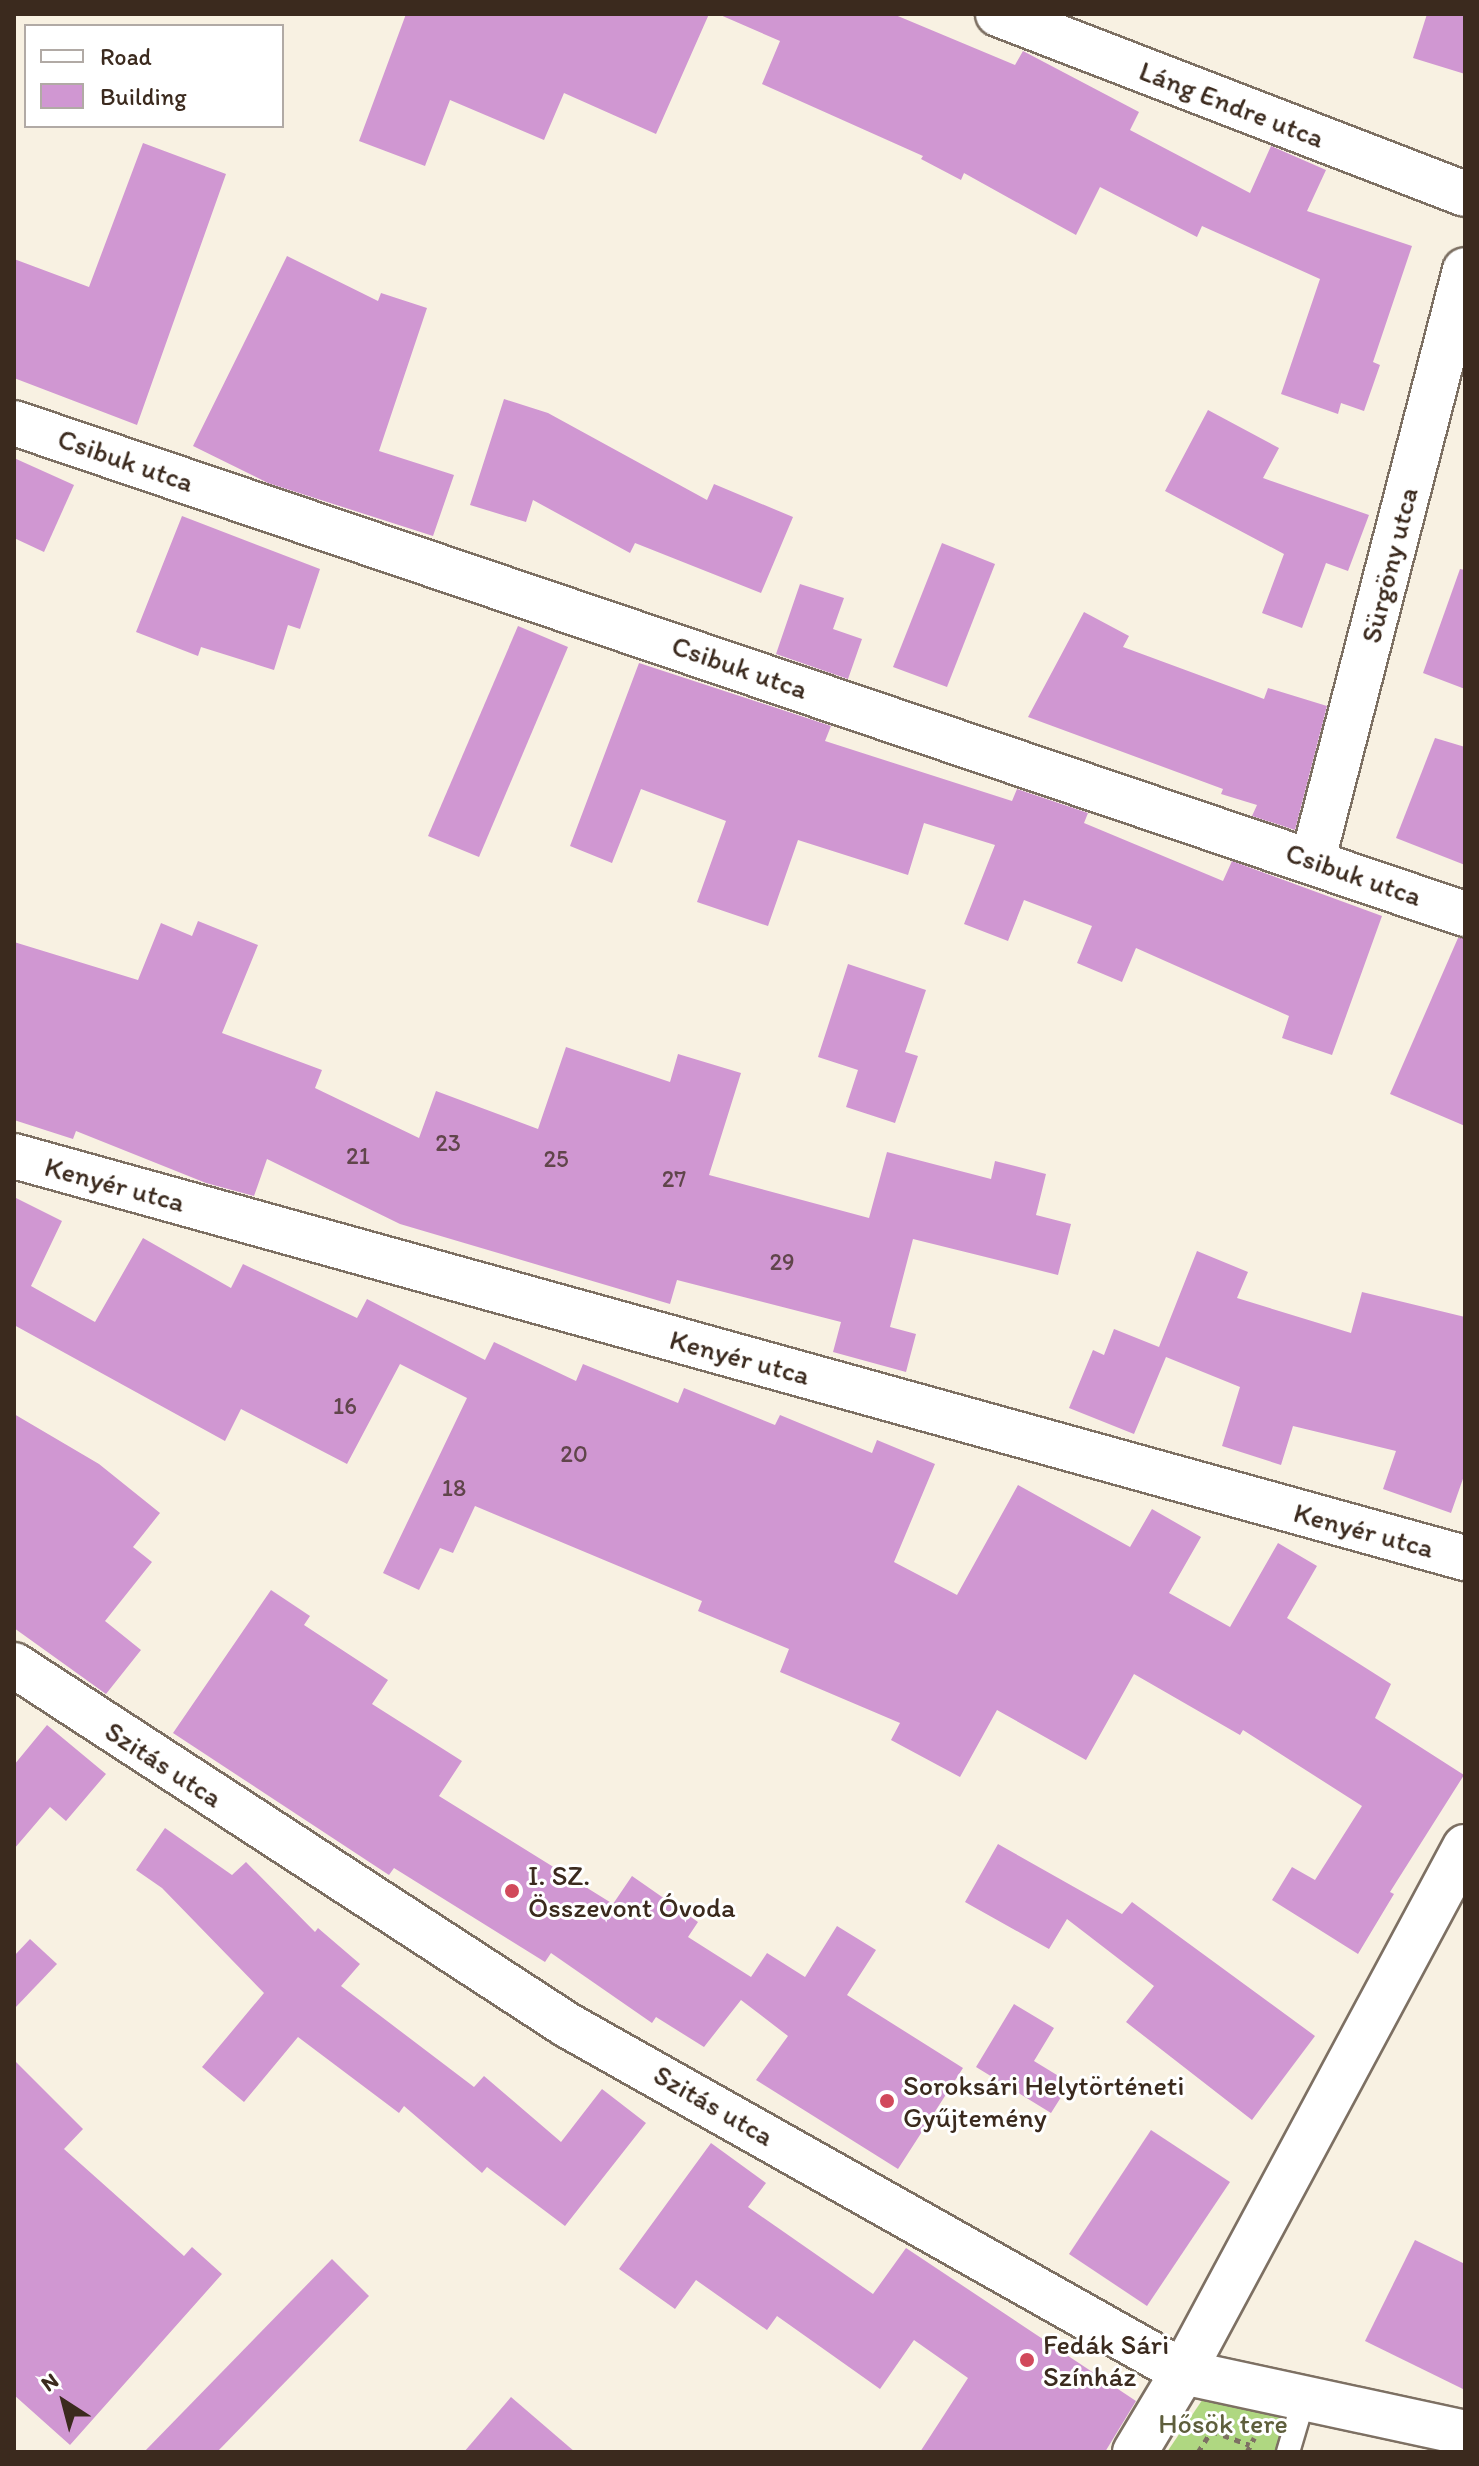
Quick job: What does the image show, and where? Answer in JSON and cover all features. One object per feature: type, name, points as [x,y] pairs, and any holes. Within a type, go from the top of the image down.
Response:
[{"type":"street","name":"Láng Endre utca","points":[[998,14],[1048,23],[1465,194]]},
{"type":"street","name":"Sürgöny utca","points":[[1313,859],[1465,270]]},
{"type":"street","name":"Csibuk utca","points":[[14,423],[1313,859],[1465,914]]},
{"type":"street","name":"Kenyér utca","points":[[14,1156],[1465,1558]]},
{"type":"street","name":"Szitás utca","points":[[14,1665],[567,2025],[1183,2372],[1465,2433]]},
{"type":"street","points":[[1135,2452],[1183,2372],[1465,1847]]},
{"type":"lane","points":[[1288,2452],[1304,2398]]},
{"type":"path","points":[[1212,2431],[1250,2445]]},
{"type":"green space","name":"Hősök tere","points":[[1209,2390],[1290,2410],[1278,2452],[1167,2452]]},
{"type":"building","points":[[406,14],[709,14],[656,134],[564,93],[544,140],[450,100],[425,166],[359,141]]},
{"type":"building","points":[[718,14],[893,14],[1015,65],[1023,51],[1139,112],[1130,130],[1250,193],[1271,146],[1326,170],[1307,211],[1412,246],[1373,362],[1380,365],[1364,411],[1341,403],[1338,414],[1281,394],[1320,279],[1202,226],[1197,237],[1100,187],[1076,235],[964,173],[961,180],[921,159],[923,156],[762,84],[780,41]]},
{"type":"building","points":[[1427,14],[1465,14],[1465,74],[1413,58]]},
{"type":"building","points":[[143,143],[226,174],[137,425],[14,378],[14,259],[89,287]]},
{"type":"building","points":[[287,256],[378,301],[381,293],[427,308],[379,451],[454,475],[433,536],[268,483],[193,446]]},
{"type":"building","points":[[504,399],[548,413],[707,500],[714,484],[793,517],[761,593],[635,543],[630,553],[533,500],[526,522],[470,505]]},
{"type":"building","points":[[1208,410],[1279,448],[1263,478],[1369,515],[1348,571],[1326,563],[1302,628],[1262,613],[1284,554],[1165,491]]},
{"type":"building","points":[[14,458],[74,485],[44,552],[14,538]]},
{"type":"building","points":[[182,516],[320,569],[300,629],[288,625],[274,670],[201,647],[198,656],[136,632]]},
{"type":"building","points":[[942,543],[995,564],[947,687],[893,667]]},
{"type":"building","points":[[1460,569],[1465,570],[1465,689],[1423,673]]},
{"type":"building","points":[[800,584],[844,598],[833,629],[862,639],[848,679],[776,654]]},
{"type":"building","points":[[1084,612],[1129,636],[1123,647],[1264,699],[1268,688],[1327,706],[1295,830],[1252,816],[1257,805],[1221,794],[1223,789],[1028,717]]},
{"type":"building","points":[[518,626],[568,647],[479,857],[428,836]]},
{"type":"building","points":[[639,663],[831,726],[825,741],[1012,801],[1017,789],[1088,813],[1084,823],[1223,881],[1232,861],[1382,916],[1332,1055],[1282,1038],[1289,1016],[1136,948],[1122,982],[1077,963],[1092,926],[1024,900],[1008,941],[964,924],[995,845],[924,823],[908,875],[798,840],[768,926],[697,902],[726,821],[641,789],[612,863],[570,846]]},
{"type":"building","points":[[1435,738],[1465,747],[1465,865],[1396,838]]},
{"type":"building","points":[[198,921],[258,945],[222,1033],[322,1070],[315,1088],[419,1138],[436,1091],[538,1129],[566,1047],[670,1082],[678,1054],[741,1073],[709,1175],[869,1218],[887,1152],[991,1179],[995,1161],[1046,1174],[1036,1215],[1071,1224],[1058,1275],[913,1239],[890,1327],[916,1334],[906,1372],[833,1352],[841,1322],[677,1280],[670,1304],[400,1224],[267,1159],[254,1196],[206,1183],[76,1131],[73,1139],[14,1120],[14,942],[138,980],[161,923],[192,936]]},
{"type":"building","points":[[1458,938],[1465,938],[1465,1126],[1390,1094]]},
{"type":"building","points":[[848,964],[926,990],[905,1052],[918,1056],[895,1123],[846,1107],[858,1070],[818,1057]]},
{"type":"building","points":[[14,1197],[62,1221],[31,1286],[95,1322],[143,1238],[231,1288],[243,1264],[357,1318],[367,1299],[485,1360],[494,1342],[576,1381],[583,1364],[678,1403],[684,1388],[775,1425],[780,1415],[872,1453],[877,1440],[935,1464],[894,1562],[957,1595],[1018,1485],[1130,1547],[1152,1509],[1201,1537],[1169,1593],[1230,1627],[1278,1543],[1317,1566],[1287,1618],[1391,1684],[1375,1718],[1464,1775],[1390,1892],[1394,1894],[1358,1954],[1272,1900],[1292,1867],[1315,1880],[1362,1806],[1243,1730],[1240,1735],[1134,1674],[1086,1760],[997,1710],[960,1777],[891,1740],[900,1723],[780,1672],[789,1649],[698,1611],[702,1601],[475,1506],[453,1553],[440,1548],[419,1590],[383,1573],[467,1398],[400,1364],[347,1464],[241,1409],[225,1441],[14,1325]]},
{"type":"building","points":[[1197,1251],[1248,1272],[1237,1298],[1351,1333],[1362,1292],[1465,1317],[1465,1473],[1451,1513],[1383,1489],[1396,1451],[1293,1426],[1281,1465],[1222,1446],[1240,1387],[1166,1357],[1134,1434],[1069,1408],[1093,1350],[1104,1355],[1114,1329],[1159,1347]]},
{"type":"building","points":[[14,1414],[99,1464],[160,1513],[133,1547],[152,1562],[105,1621],[141,1650],[106,1694],[14,1628]]},
{"type":"building","points":[[271,1590],[310,1616],[304,1625],[388,1680],[372,1704],[462,1761],[439,1796],[613,1904],[632,1876],[698,1922],[688,1937],[751,1977],[767,1953],[805,1977],[837,1926],[876,1950],[847,1995],[963,2068],[898,2169],[756,2080],[788,2036],[741,2000],[704,2047],[656,2017],[652,2023],[551,1953],[545,1962],[394,1868],[389,1875],[173,1733]]},
{"type":"building","points":[[47,1725],[106,1774],[66,1821],[50,1807],[14,1849],[14,1765]]},
{"type":"building","points":[[165,1828],[232,1875],[246,1862],[315,1932],[318,1928],[360,1964],[341,1986],[474,2087],[484,2076],[561,2142],[602,2089],[646,2123],[565,2226],[487,2167],[482,2173],[404,2106],[399,2113],[298,2037],[244,2102],[202,2067],[264,1993],[162,1888],[136,1870]]},
{"type":"building","points":[[998,1844],[1122,1914],[1132,1902],[1315,2036],[1252,2120],[1126,2022],[1154,1986],[1067,1919],[1049,1949],[965,1902]]},
{"type":"building","points":[[30,1939],[57,1964],[14,2009],[14,1956]]},
{"type":"building","points":[[1014,2004],[1054,2028],[1034,2061],[1070,2083],[1051,2113],[976,2067]]},
{"type":"building","points":[[14,2060],[83,2129],[64,2149],[184,2256],[192,2247],[222,2274],[70,2445],[14,2395]]},
{"type":"building","points":[[1151,2130],[1230,2182],[1147,2306],[1069,2254]]},
{"type":"building","points":[[711,2143],[766,2183],[748,2207],[873,2294],[906,2248],[1136,2401],[1105,2452],[920,2452],[968,2378],[914,2340],[880,2389],[777,2316],[767,2330],[696,2280],[675,2309],[619,2269]]},
{"type":"building","points":[[1415,2240],[1465,2264],[1465,2390],[1365,2341]]},
{"type":"building","points":[[332,2259],[369,2296],[217,2452],[144,2452]]},
{"type":"building","points":[[511,2397],[575,2452],[464,2452]]},
{"type":"place","name":"I. SZ. Összevont Óvoda","points":[[512,1891]]},
{"type":"place","name":"Soroksári Helytörténeti Gyűjtemény","points":[[887,2101]]},
{"type":"place","name":"Fedák Sári Színház","points":[[1027,2360]]}]
